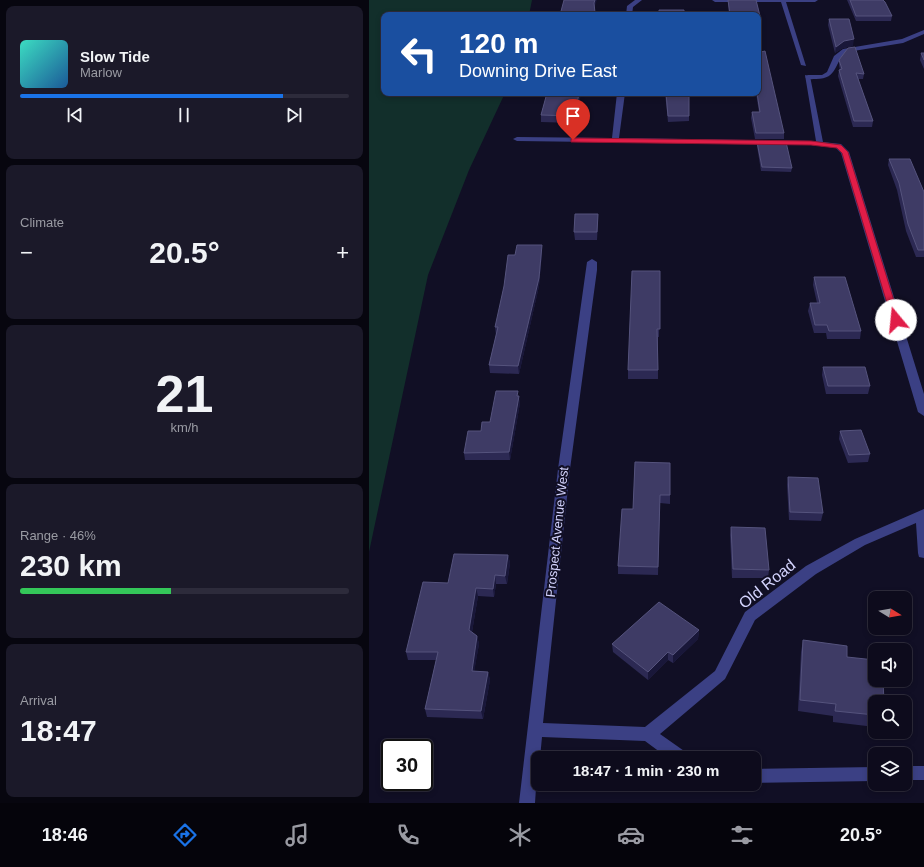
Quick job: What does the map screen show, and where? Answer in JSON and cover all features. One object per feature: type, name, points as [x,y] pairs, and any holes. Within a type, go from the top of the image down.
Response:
[{"type":"street","points":[[629,12],[630,6],[639,0]]},
{"type":"street","points":[[715,0],[815,0]]},
{"type":"street","points":[[783,0],[804,65]]},
{"type":"street","points":[[820,144],[807,77],[826,76],[831,73],[838,54],[845,50],[903,41],[924,32]]},
{"type":"street","points":[[615,141],[621,96]]},
{"type":"street","points":[[517,140],[820,144],[838,146],[845,152],[924,412]]},
{"type":"street","name":"Prospect Avenue West","points":[[527,803],[564,468],[592,262]]},
{"type":"street","points":[[924,514],[922,519],[924,553]]},
{"type":"street","name":"Old Road","points":[[648,734],[720,676],[750,616],[811,570],[860,542],[924,514]]},
{"type":"street","points":[[535,730],[648,734],[671,751]]},
{"type":"street","points":[[912,773],[924,773]]},
{"type":"street","points":[[761,776],[868,774]]},
{"type":"green space","points":[[369,0],[532,0],[530,12],[381,12],[381,96],[504,96],[469,170],[428,275],[369,552]]},
{"type":"building","points":[[564,0],[595,0],[595,12],[561,12]]},
{"type":"building","points":[[728,0],[756,0],[759,12],[730,12]]},
{"type":"building","points":[[850,0],[883,0],[892,16],[856,16]]},
{"type":"building","points":[[659,10],[684,10],[684,12],[659,12]]},
{"type":"building","points":[[829,19],[849,19],[854,39],[844,41],[836,47]]},
{"type":"building","points":[[855,47],[864,74],[856,73],[873,121],[854,121],[839,70],[842,69],[839,60],[848,48]]},
{"type":"building","points":[[765,51],[784,133],[756,133],[752,112],[760,112],[757,96],[761,96],[761,52]]},
{"type":"building","points":[[921,53],[924,53],[924,60]]},
{"type":"building","points":[[546,96],[578,96],[575,116],[541,115]]},
{"type":"building","points":[[666,96],[689,96],[689,116],[668,116]]},
{"type":"building","points":[[757,142],[786,142],[792,168],[762,167]]},
{"type":"building","points":[[889,159],[910,159],[924,192],[924,250],[918,250],[908,224],[899,183]]},
{"type":"building","points":[[575,214],[598,214],[597,232],[574,232]]},
{"type":"building","points":[[517,245],[542,245],[539,278],[518,366],[489,365],[498,327],[495,327],[504,286],[508,255],[515,255]]},
{"type":"building","points":[[632,271],[660,271],[660,329],[657,329],[658,370],[628,370]]},
{"type":"building","points":[[814,277],[845,277],[861,331],[829,331],[827,325],[815,325],[810,303],[820,303]]},
{"type":"building","points":[[823,367],[865,367],[870,386],[828,386]]},
{"type":"building","points":[[496,391],[518,391],[517,396],[519,396],[509,452],[464,453],[468,431],[481,431],[482,422],[490,422]]},
{"type":"building","points":[[861,430],[870,454],[849,455],[840,431]]},
{"type":"building","points":[[635,462],[670,463],[670,495],[660,495],[658,567],[618,566],[622,509],[633,509]]},
{"type":"building","points":[[788,477],[818,478],[823,513],[790,512]]},
{"type":"building","points":[[731,527],[765,528],[769,570],[733,569]]},
{"type":"building","points":[[454,554],[508,555],[505,576],[495,575],[493,589],[476,588],[469,630],[477,636],[472,671],[488,672],[481,711],[425,709],[438,652],[406,652],[423,582],[448,583]]},
{"type":"building","points":[[659,602],[699,630],[673,655],[668,652],[648,672],[612,644]]},
{"type":"building","points":[[803,640],[847,646],[847,657],[868,659],[868,687],[883,687],[884,695],[868,695],[868,714],[835,711],[836,704],[800,700]]},
{"type":"route","points":[[573,140],[811,143],[838,146],[845,152],[896,320]]}]
